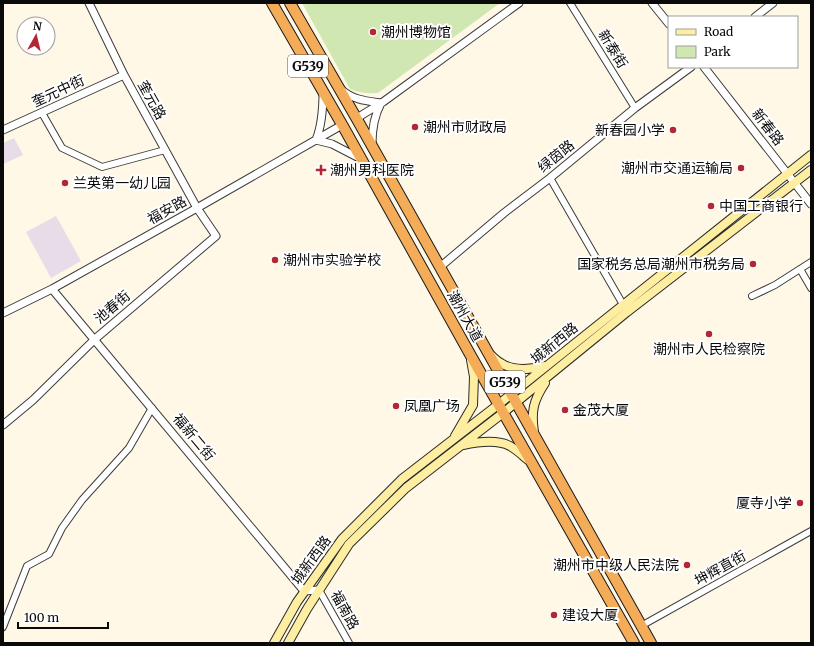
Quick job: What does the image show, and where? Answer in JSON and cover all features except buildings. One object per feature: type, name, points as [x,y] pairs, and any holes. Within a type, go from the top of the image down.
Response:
[{"type":"highway","name":"潮州大道","points":[[272,3],[634,643]]},
{"type":"highway","name":"潮州大道","points":[[290,3],[339,87],[360,116],[372,145],[651,643]]},
{"type":"main road","name":"城新西路","points":[[288,643],[307,609],[349,544],[406,488],[461,446],[546,366],[811,155]]},
{"type":"main road","name":"城新西路","points":[[513,398],[550,375],[628,312],[811,170]]},
{"type":"main road","points":[[489,354],[502,364],[514,368],[529,369],[546,366]]},
{"type":"main road","points":[[453,440],[473,405],[474,377],[471,356]]},
{"type":"main road","points":[[535,435],[532,419],[534,405],[539,392],[550,375]]},
{"type":"main road","name":"城新西路","points":[[274,643],[304,591],[342,539],[402,479],[453,440],[501,408]]},
{"type":"main road","points":[[461,446],[477,442],[494,442],[509,446],[533,465]]},
{"type":"street","name":"奎元路","points":[[89,3],[124,75],[197,208]]},
{"type":"street","points":[[360,116],[381,103],[519,3]]},
{"type":"street","name":"新泰街","points":[[570,3],[635,108]]},
{"type":"street","points":[[652,3],[668,23]]},
{"type":"street","points":[[756,16],[772,3]]},
{"type":"street","name":"绿茵路","points":[[440,267],[504,213],[550,178],[635,108],[690,68]]},
{"type":"street","name":"新春路","points":[[705,68],[811,204]]},
{"type":"street","name":"奎元中街","points":[[3,130],[124,75]]},
{"type":"street","points":[[339,87],[349,96],[366,101],[381,103]]},
{"type":"street","points":[[323,92],[319,134],[316,140],[332,144],[361,159]]},
{"type":"street","points":[[372,145],[373,126],[376,112],[381,103]]},
{"type":"street","points":[[42,112],[62,148],[102,167],[165,150]]},
{"type":"street","name":"福安路","points":[[3,313],[52,289],[342,126]]},
{"type":"street","points":[[550,178],[628,312]]},
{"type":"street","name":"池春街","points":[[3,425],[33,400],[95,339],[216,236],[197,208]]},
{"type":"street","points":[[752,296],[775,285],[811,262]]},
{"type":"street","points":[[800,269],[811,288]]},
{"type":"street","name":"福新二街","points":[[52,289],[304,591]]},
{"type":"street","points":[[3,627],[27,566],[49,554],[62,528],[82,500],[129,448],[152,408]]},
{"type":"street","name":"坤辉直街","points":[[641,626],[811,531]]},
{"type":"street","points":[[304,591],[319,590]]},
{"type":"street","name":"福南路","points":[[319,590],[349,643]]},
{"type":"shaded area","points":[[14,138],[23,155],[3,164],[3,143]]},
{"type":"shaded area","points":[[56,216],[81,261],[51,278],[26,232]]},
{"type":"green space","points":[[302,3],[500,3],[378,93],[371,93],[350,89]]},
{"type":"place","name":"潮州博物馆","points":[[373,32]]},
{"type":"place","name":"潮州市财政局","points":[[415,127]]},
{"type":"place","name":"新春园小学","points":[[673,130]]},
{"type":"place","name":"潮州市交通运输局","points":[[741,168]]},
{"type":"place","name":"潮州男科医院","points":[[321,170]]},
{"type":"place","name":"兰英第一幼儿园","points":[[65,183]]},
{"type":"place","name":"中国工商银行","points":[[711,206]]},
{"type":"place","name":"潮州市实验学校","points":[[275,260]]},
{"type":"place","name":"国家税务总局潮州市税务局","points":[[753,264]]},
{"type":"place","name":"潮州市人民检察院","points":[[709,334]]},
{"type":"place","name":"凤凰广场","points":[[396,406]]},
{"type":"place","name":"金茂大厦","points":[[565,410]]},
{"type":"place","name":"厦寺小学","points":[[800,503]]},
{"type":"place","name":"潮州市中级人民法院","points":[[687,565]]},
{"type":"place","name":"建设大厦","points":[[554,615]]}]
